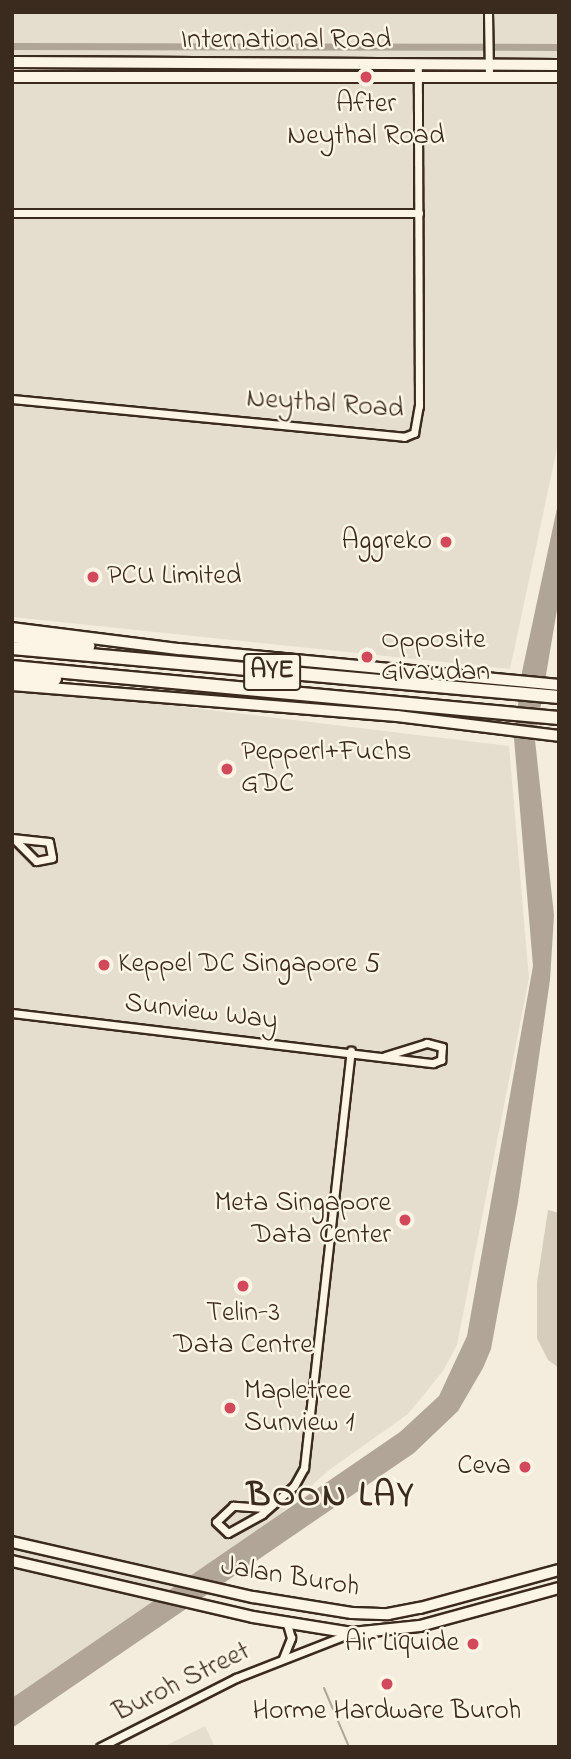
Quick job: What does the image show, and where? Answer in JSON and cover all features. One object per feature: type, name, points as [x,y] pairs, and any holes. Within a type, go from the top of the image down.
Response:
[{"type":"highway","points":[[12,636],[146,659]]},
{"type":"highway","name":"AYE","points":[[12,648],[552,696]]},
{"type":"highway","name":"AYE","points":[[12,667],[556,719]]},
{"type":"highway","points":[[12,678],[69,679],[82,674]]},
{"type":"highway","points":[[552,696],[559,691]]},
{"type":"main road","name":"International Road","points":[[12,62],[418,65],[488,60],[559,65]]},
{"type":"main road","name":"International Road","points":[[12,77],[559,77]]},
{"type":"main road","points":[[12,628],[219,653],[559,685]]},
{"type":"main road","points":[[12,684],[369,713],[559,736]]},
{"type":"main road","name":"Jalan Buroh","points":[[12,1542],[262,1599],[352,1613],[420,1608],[559,1570]]},
{"type":"main road","name":"Jalan Buroh","points":[[12,1561],[287,1624],[352,1633],[420,1626],[559,1588]]},
{"type":"street","points":[[488,12],[489,78]]},
{"type":"street","name":"Neythal Road","points":[[12,399],[412,434],[418,428],[418,65]]},
{"type":"street","points":[[12,213],[419,212]]},
{"type":"street","points":[[13,839],[49,842],[52,858],[36,861],[13,839]]},
{"type":"street","name":"Sunview Way","points":[[12,1013],[437,1063],[442,1047],[426,1043],[386,1056]]},
{"type":"street","points":[[264,1508],[233,1506],[216,1521],[228,1533],[262,1514],[264,1508],[294,1486],[304,1468],[351,1051]]},
{"type":"street","name":"Jalan Buroh","points":[[283,1658],[291,1638],[287,1624]]},
{"type":"street","name":"Jalan Buroh","points":[[283,1658],[352,1633]]},
{"type":"street","name":"Buroh Street","points":[[100,1747],[283,1658]]},
{"type":"shaded area","points":[[12,12],[559,12],[559,439],[510,669],[12,617]]},
{"type":"shaded area","points":[[559,499],[559,598],[535,740],[554,915],[550,980],[518,1202],[491,1349],[483,1368],[458,1411],[414,1453],[12,1728],[12,1698],[400,1432],[439,1396],[467,1336],[533,966],[514,738],[522,672]]},
{"type":"shaded area","points":[[12,686],[509,746],[529,978],[457,1345],[443,1371],[408,1414],[329,1470],[278,1516],[12,1698]]},
{"type":"shaded area","points":[[548,1210],[559,1213],[559,1368],[548,1360],[537,1338],[537,1283]]},
{"type":"shaded area","points":[[205,1726],[215,1747],[163,1747]]},
{"type":"waterway","points":[[12,46],[559,47]]},
{"type":"waterway","points":[[324,1688],[349,1747]]},
{"type":"place","name":"After Neythal Road","points":[[366,77]]},
{"type":"place","name":"Aggreko","points":[[446,542]]},
{"type":"place","name":"PCU Limited","points":[[93,577]]},
{"type":"place","name":"Opposite Givaudan","points":[[367,657]]},
{"type":"place","name":"Pepperl+Fuchs GDC","points":[[227,769]]},
{"type":"place","name":"Keppel DC Singapore 5","points":[[104,965]]},
{"type":"place","name":"Meta Singapore Data Center","points":[[405,1220]]},
{"type":"place","name":"Telin-3 Data Centre","points":[[243,1286]]},
{"type":"place","name":"Mapletree Sunview 1","points":[[230,1408]]},
{"type":"place","name":"Ceva","points":[[525,1467]]},
{"type":"place","name":"Air Liquide","points":[[473,1644]]},
{"type":"place","name":"Horme Hardware Buroh","points":[[387,1684]]},
{"type":"district","name":"BOON LAY","points":[[331,1497]]}]
